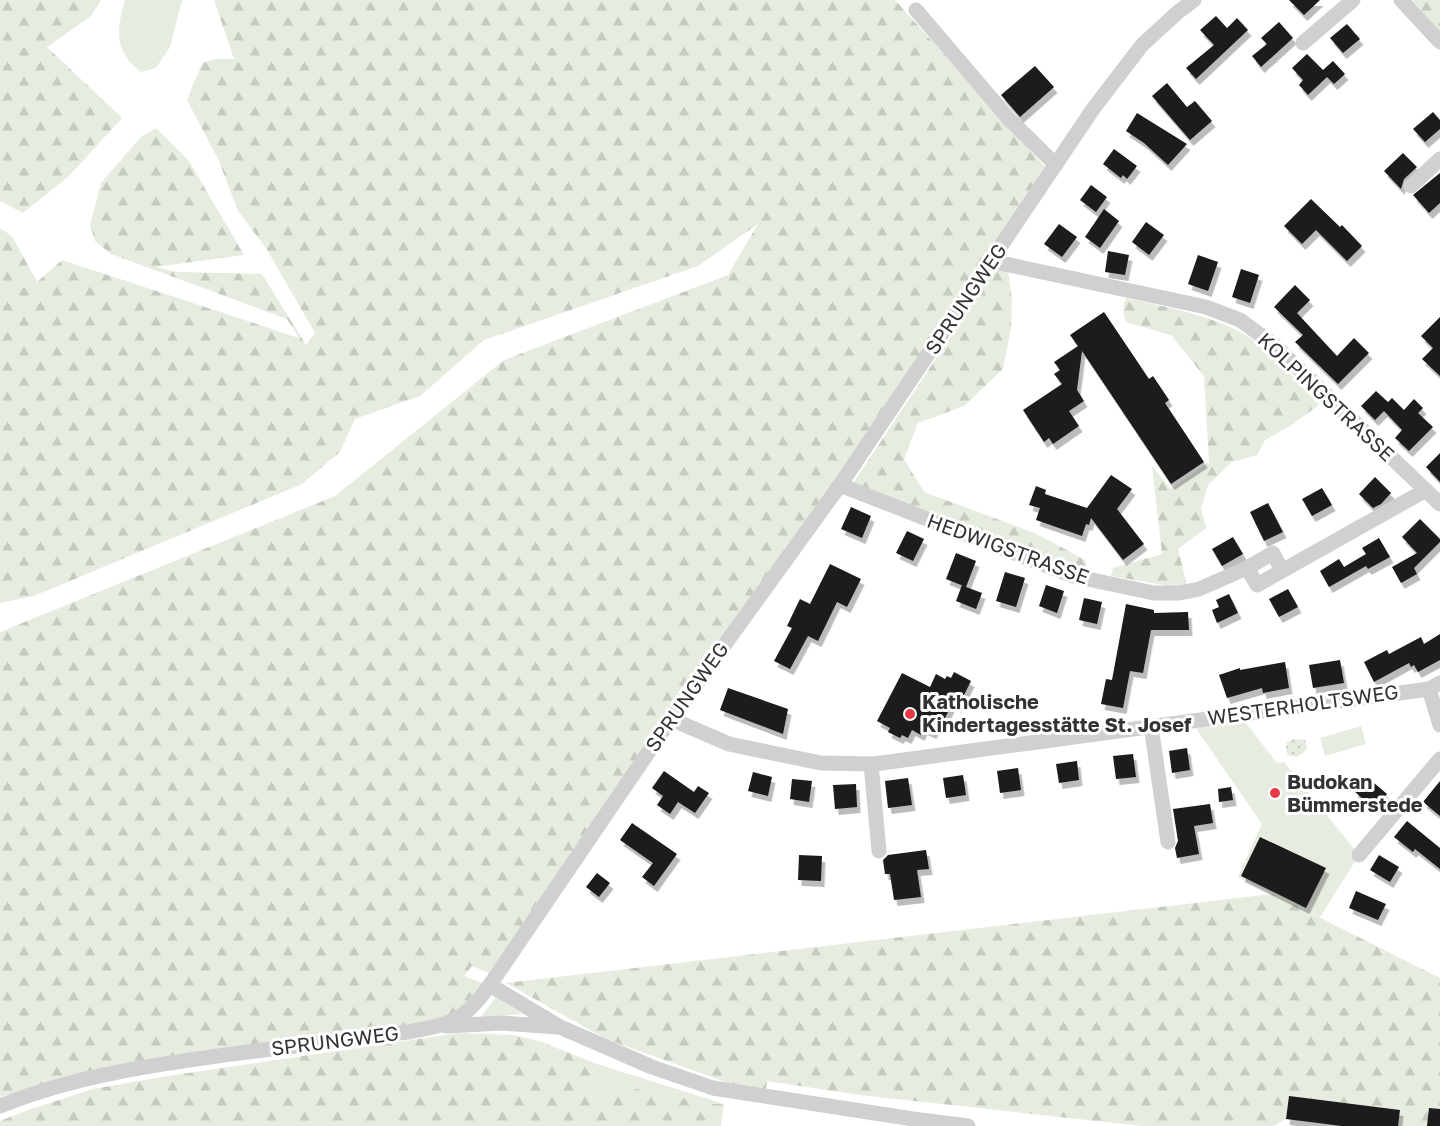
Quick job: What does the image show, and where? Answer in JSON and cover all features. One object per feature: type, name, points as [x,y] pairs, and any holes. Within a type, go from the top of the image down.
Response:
[{"type":"street","name":"SPRUNGWEG","points":[[0,1106],[25,1096],[129,1070],[442,1026],[458,1019],[471,1008],[490,985],[670,719],[840,485],[1111,85],[1142,45],[1194,0]]},
{"type":"street","points":[[1303,43],[1353,0]]},
{"type":"street","points":[[1401,0],[1440,42]]},
{"type":"street","points":[[915,10],[1009,119],[1056,165]]},
{"type":"street","points":[[1411,186],[1440,159]]},
{"type":"street","name":"KOLPINGSTRASSE","points":[[991,261],[1206,307],[1240,320],[1273,344],[1440,504]]},
{"type":"street","name":"HEDWIGSTRASSE","points":[[840,485],[1073,576],[1154,593],[1180,593],[1199,589],[1247,568],[1257,585],[1426,490]]},
{"type":"street","points":[[1434,686],[1440,725]]},
{"type":"street","name":"WESTERHOLTSWEG","points":[[670,719],[729,744],[821,764],[871,764],[1434,686]]},
{"type":"street","points":[[1151,726],[1168,842]]},
{"type":"street","points":[[1359,855],[1440,759]]},
{"type":"street","points":[[871,764],[879,851]]},
{"type":"street","points":[[490,985],[560,1027],[652,1067],[713,1088],[912,1123],[968,1126]]},
{"type":"street","points":[[442,1026],[502,1023],[560,1027]]},
{"type":"green space","points":[[0,0],[101,0],[91,16],[47,47],[122,118],[68,177],[23,213],[0,201]]},
{"type":"green space","points":[[125,0],[182,0],[170,47],[156,68],[141,72],[132,64],[122,48],[119,31]]},
{"type":"green space","points":[[214,0],[895,0],[1046,168],[850,462],[489,973],[472,966],[464,976],[482,983],[456,1015],[398,1029],[35,1086],[0,1097],[0,632],[335,496],[504,360],[728,275],[758,224],[698,266],[484,340],[420,396],[355,419],[340,452],[302,484],[34,596],[0,603],[0,228],[12,236],[37,282],[62,260],[299,338],[287,319],[111,254],[95,241],[90,225],[101,183],[141,137],[156,128],[189,161],[244,255],[155,267],[178,272],[262,274],[306,345],[315,333],[266,248],[238,211],[219,161],[187,100],[202,63],[216,59],[234,59]]},
{"type":"green space","points":[[1412,0],[1440,0],[1440,32]]},
{"type":"green space","points":[[996,268],[1008,271],[1012,299],[1011,328],[1003,369],[964,406],[918,423],[904,459],[924,492],[1035,533],[1085,560],[1088,572],[1062,567],[852,485]]},
{"type":"green space","points":[[1126,298],[1219,322],[1253,339],[1288,370],[1319,405],[1290,426],[1265,440],[1257,455],[1232,462],[1208,485],[1201,508],[1206,528],[1178,549],[1187,585],[1170,586],[1111,576],[1113,568],[1162,554],[1152,466],[1171,489],[1209,462],[1204,376],[1171,335],[1126,322],[1123,309]]},
{"type":"green space","name":"Budokan Bümmerstede","points":[[1239,714],[1277,763],[1284,762],[1359,855],[1320,917],[1238,877],[1262,824],[1190,720]]},
{"type":"green space","points":[[1361,726],[1366,744],[1325,756],[1320,738]]},
{"type":"green space","points":[[1294,739],[1305,740],[1307,749],[1296,757],[1288,755],[1286,750],[1287,742]]},
{"type":"green space","points":[[1273,894],[1440,978],[1440,1126],[1398,1126],[1400,1110],[1289,1096],[1286,1119],[1274,1126],[1142,1126],[860,1095],[767,1081],[765,1096],[606,1039],[506,983]]},
{"type":"green space","points":[[496,997],[522,1014],[481,1017]]},
{"type":"green space","points":[[459,1033],[514,1035],[539,1041],[597,1064],[590,1103],[644,1087],[704,1104],[724,1104],[721,1126],[0,1126],[0,1121],[93,1089]]},
{"type":"green space","points":[[597,1064],[724,1104],[704,1104],[644,1087],[590,1103]]},
{"type":"building","points":[[1289,0],[1320,0],[1304,15]]},
{"type":"building","points":[[1216,16],[1227,28],[1237,18],[1248,30],[1196,79],[1186,68],[1214,45],[1200,30]]},
{"type":"building","points":[[1279,22],[1293,38],[1261,67],[1252,56],[1267,44],[1261,38]]},
{"type":"building","points":[[1347,24],[1360,39],[1343,53],[1330,38]]},
{"type":"building","points":[[1307,54],[1323,70],[1333,61],[1345,74],[1334,84],[1327,77],[1308,95],[1299,85],[1303,80],[1292,68]]},
{"type":"building","points":[[1035,66],[1054,87],[1020,117],[1001,95]]},
{"type":"building","points":[[1167,83],[1187,107],[1195,101],[1212,121],[1190,140],[1152,96]]},
{"type":"building","points":[[1433,112],[1440,120],[1440,129],[1425,142],[1413,129]]},
{"type":"building","points":[[1137,113],[1187,144],[1168,165],[1144,143],[1126,131]]},
{"type":"building","points":[[1114,149],[1137,166],[1127,179],[1123,175],[1121,178],[1103,164]]},
{"type":"building","points":[[1403,153],[1417,167],[1404,179],[1401,189],[1384,171]]},
{"type":"building","points":[[1440,173],[1440,203],[1429,213],[1413,195]]},
{"type":"building","points":[[1091,185],[1107,197],[1096,212],[1080,200]]},
{"type":"building","points":[[1311,199],[1340,227],[1342,225],[1362,246],[1347,261],[1316,230],[1302,244],[1284,226]]},
{"type":"building","points":[[1104,209],[1119,221],[1100,248],[1085,237]]},
{"type":"building","points":[[1146,222],[1164,235],[1149,255],[1132,242]]},
{"type":"building","points":[[1059,224],[1077,237],[1062,257],[1044,244]]},
{"type":"building","points":[[1108,251],[1129,255],[1125,275],[1105,272]]},
{"type":"building","points":[[1198,255],[1218,262],[1208,291],[1188,284]]},
{"type":"building","points":[[1241,269],[1259,275],[1250,303],[1232,297]]},
{"type":"building","points":[[1295,285],[1310,300],[1297,313],[1337,356],[1354,338],[1369,353],[1338,384],[1295,342],[1303,335],[1274,307]]},
{"type":"building","points":[[1104,312],[1149,379],[1153,376],[1169,400],[1165,403],[1204,462],[1171,484],[1082,351],[1077,390],[1084,401],[1069,411],[1079,426],[1053,444],[1049,438],[1044,442],[1023,410],[1062,384],[1054,374],[1060,370],[1054,362],[1078,346],[1070,335]]},
{"type":"building","points":[[1440,317],[1440,376],[1422,359],[1433,348],[1421,336]]},
{"type":"building","points":[[1376,391],[1388,402],[1392,398],[1404,410],[1414,399],[1423,408],[1418,413],[1433,427],[1409,451],[1395,438],[1402,430],[1384,411],[1375,420],[1361,406]]},
{"type":"building","points":[[1440,453],[1440,482],[1426,467]]},
{"type":"building","points":[[1111,475],[1132,489],[1117,509],[1144,544],[1123,560],[1091,518],[1082,536],[1036,520],[1040,508],[1029,505],[1036,486],[1046,490],[1045,494],[1087,508]]},
{"type":"building","points":[[1375,477],[1391,493],[1381,504],[1373,508],[1359,494]]},
{"type":"building","points":[[1322,488],[1332,505],[1312,516],[1302,499]]},
{"type":"building","points":[[1268,503],[1283,532],[1264,541],[1250,512]]},
{"type":"building","points":[[851,507],[871,516],[862,538],[841,529]]},
{"type":"building","points":[[1420,519],[1440,539],[1440,542],[1414,568],[1417,574],[1401,583],[1392,567],[1417,553],[1402,537]]},
{"type":"building","points":[[907,531],[924,539],[913,561],[896,553]]},
{"type":"building","points":[[1233,537],[1243,554],[1222,566],[1212,549]]},
{"type":"building","points":[[1379,538],[1390,557],[1368,569],[1366,566],[1329,587],[1320,571],[1339,559],[1344,567],[1366,554],[1362,548]]},
{"type":"building","points":[[956,553],[976,561],[966,587],[982,593],[976,609],[956,601],[962,585],[946,579]]},
{"type":"building","points":[[830,564],[861,579],[847,607],[837,602],[818,641],[808,636],[790,669],[774,661],[792,628],[787,626],[800,599],[810,604]]},
{"type":"building","points":[[1005,572],[1025,578],[1016,607],[996,601]]},
{"type":"building","points":[[1046,585],[1064,591],[1057,613],[1039,606]]},
{"type":"building","points":[[1288,589],[1298,607],[1279,617],[1269,599]]},
{"type":"building","points":[[1229,594],[1238,613],[1217,623],[1212,610],[1219,607],[1216,600]]},
{"type":"building","points":[[1084,598],[1102,602],[1097,624],[1079,620]]},
{"type":"building","points":[[1126,604],[1154,610],[1154,613],[1188,612],[1189,630],[1151,630],[1143,673],[1130,671],[1123,708],[1101,704],[1106,679],[1112,680]]},
{"type":"building","points":[[1440,634],[1440,660],[1418,672],[1414,665],[1411,667],[1409,663],[1374,682],[1364,662],[1387,650],[1389,654],[1421,637],[1424,644]]},
{"type":"building","points":[[1340,660],[1344,683],[1313,688],[1309,665]]},
{"type":"building","points":[[1285,662],[1289,688],[1263,693],[1262,688],[1227,698],[1219,675],[1240,668],[1240,670]]},
{"type":"building","points":[[954,672],[971,681],[958,707],[952,704],[941,726],[937,724],[933,733],[924,729],[921,735],[912,730],[908,738],[902,735],[900,738],[888,732],[890,728],[877,721],[902,673],[930,687],[936,674],[945,679],[947,676],[951,678]]},
{"type":"building","points":[[728,688],[788,709],[783,734],[720,710]]},
{"type":"building","points":[[1187,748],[1190,770],[1172,773],[1169,751]]},
{"type":"building","points":[[1133,754],[1136,777],[1116,779],[1113,756]]},
{"type":"building","points":[[1077,761],[1079,780],[1059,783],[1056,764]]},
{"type":"building","points":[[1018,768],[1021,790],[1000,793],[997,771]]},
{"type":"building","points":[[664,771],[694,792],[698,786],[709,793],[695,813],[678,802],[670,814],[657,805],[663,796],[652,788]]},
{"type":"building","points":[[753,772],[772,777],[768,796],[748,791]]},
{"type":"building","points":[[963,775],[966,795],[946,798],[943,778]]},
{"type":"building","points":[[1367,777],[1387,794],[1374,809],[1354,791]]},
{"type":"building","points":[[908,778],[912,805],[888,808],[885,781]]},
{"type":"building","points":[[792,779],[812,781],[809,802],[790,799]]},
{"type":"building","points":[[1440,781],[1440,816],[1423,802]]},
{"type":"building","points":[[856,784],[857,807],[835,809],[833,785]]},
{"type":"building","points":[[1231,787],[1233,800],[1219,802],[1218,789]]},
{"type":"building","points":[[1210,804],[1213,823],[1194,826],[1199,854],[1177,858],[1175,848],[1178,841],[1173,809]]},
{"type":"building","points":[[1407,821],[1440,848],[1440,869],[1415,849],[1413,852],[1394,837]]},
{"type":"building","points":[[632,823],[677,854],[654,886],[642,877],[653,863],[620,840]]},
{"type":"building","points":[[1260,837],[1326,868],[1306,908],[1241,876]]},
{"type":"building","points":[[926,850],[929,869],[917,870],[921,897],[894,900],[890,874],[885,874],[883,860],[888,855]]},
{"type":"building","points":[[799,855],[822,856],[821,881],[798,880]]},
{"type":"building","points":[[1379,855],[1399,867],[1390,882],[1370,870]]},
{"type":"building","points":[[597,873],[610,883],[599,897],[586,887]]},
{"type":"building","points":[[1356,891],[1386,904],[1378,920],[1349,908]]},
{"type":"building","points":[[1289,1096],[1400,1110],[1398,1126],[1342,1126],[1286,1119]]},
{"type":"building","points":[[1429,1108],[1440,1109],[1440,1126],[1427,1126]]},
{"type":"place","name":"Katholische Kindertagesstätte St. Josef","points":[[910,714]]},
{"type":"place","name":"Budokan Bümmerstede","points":[[1275,793]]}]
